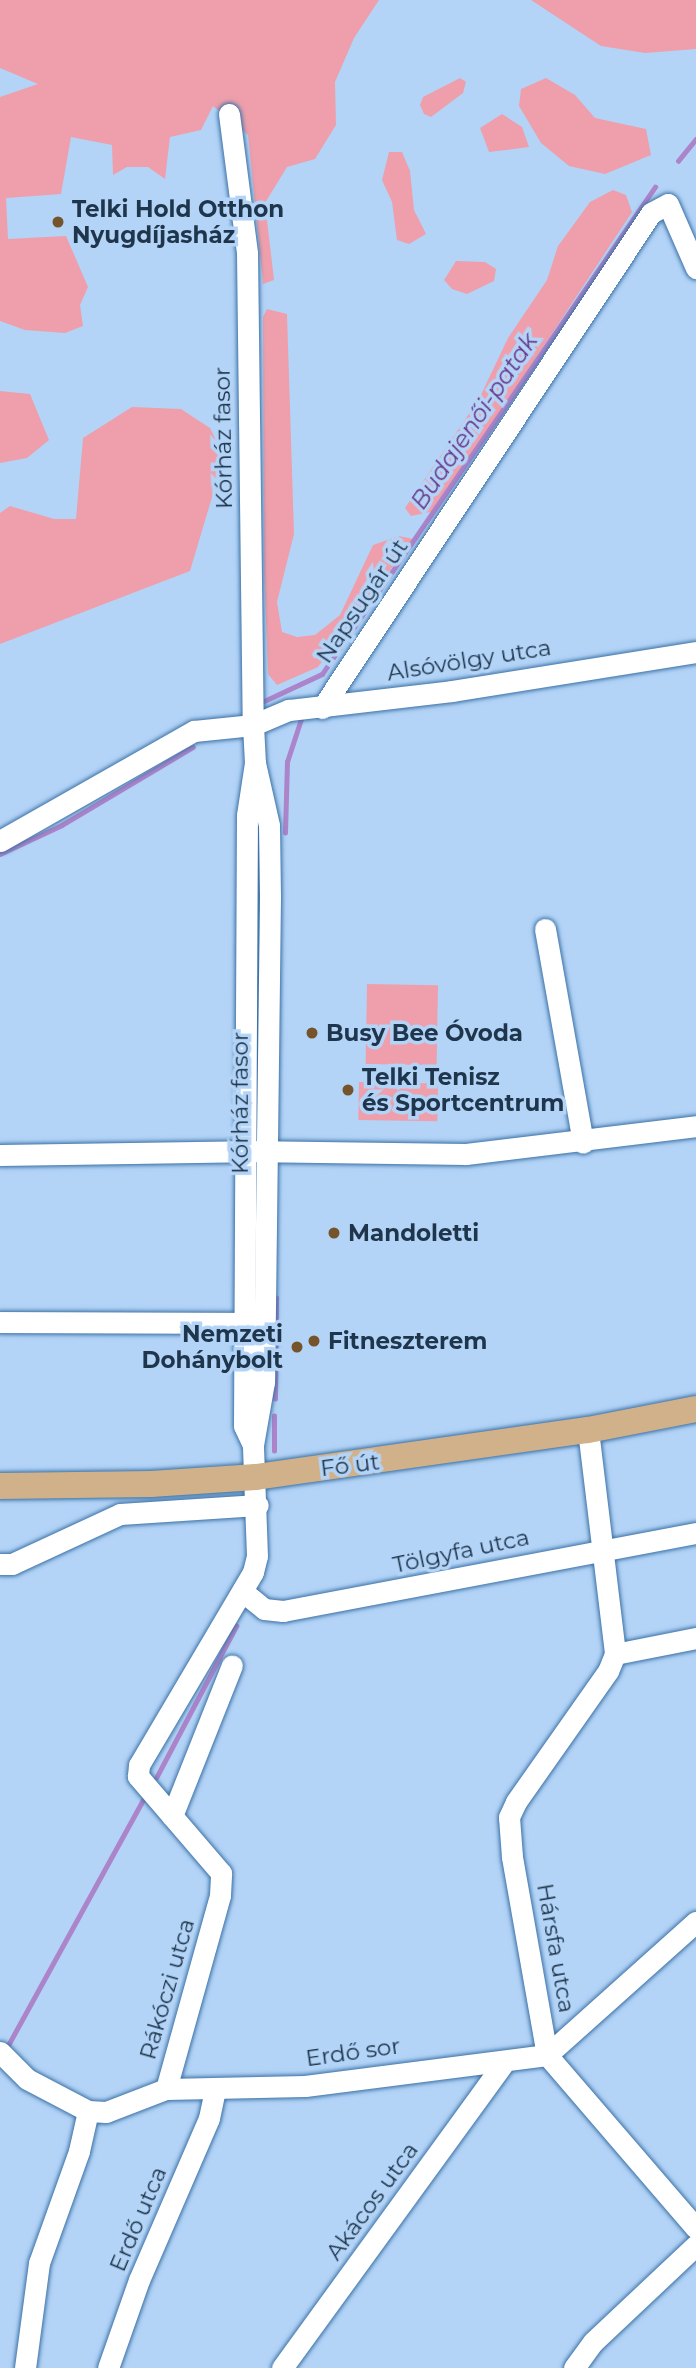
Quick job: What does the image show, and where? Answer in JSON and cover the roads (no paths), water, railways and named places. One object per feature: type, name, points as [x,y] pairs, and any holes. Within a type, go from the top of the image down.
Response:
[{"type":"main road","name":"Fő út","points":[[0,1486],[151,1485],[256,1478],[587,1430],[696,1409]]},
{"type":"street","name":"Kórház fasor","points":[[229,114],[247,253],[254,763],[269,825],[259,862],[256,1324],[244,1426],[253,1445],[256,1478]]},
{"type":"street","name":"Napsugár út","points":[[322,708],[651,213],[668,204],[696,268]]},
{"type":"street","name":"Alsóvölgy utca","points":[[0,841],[64,809],[170,742],[194,731],[253,725],[289,710],[322,708],[696,652]]},
{"type":"street","points":[[545,929],[583,1143]]},
{"type":"street","points":[[0,1155],[256,1152],[466,1154],[583,1143],[696,1126]]},
{"type":"street","points":[[0,1322],[256,1324]]},
{"type":"street","points":[[587,1430],[615,1654],[696,1639]]},
{"type":"street","name":"Rákóczi utca","points":[[88,2111],[106,2112],[166,2089],[206,1952],[221,1872],[141,1784],[139,1765],[242,1591],[257,1556],[256,1478]]},
{"type":"street","points":[[0,1564],[12,1564],[120,1514],[258,1505]]},
{"type":"street","name":"Tölgyfa utca","points":[[242,1591],[264,1609],[283,1611],[603,1547],[696,1532]]},
{"type":"street","name":"Hársfa utca","points":[[547,2055],[509,1817],[608,1671],[615,1654]]},
{"type":"street","points":[[172,1816],[232,1665]]},
{"type":"street","points":[[696,1922],[547,2055],[696,2228]]},
{"type":"street","points":[[0,2052],[27,2079],[88,2111],[79,2151],[39,2263],[25,2368]]},
{"type":"street","name":"Erdő sor","points":[[166,2089],[215,2090],[305,2085],[441,2066],[503,2064],[547,2055]]},
{"type":"street","name":"Akácos utca","points":[[282,2368],[503,2064]]},
{"type":"street","name":"Erdő utca","points":[[108,2368],[139,2280],[214,2105],[215,2090]]},
{"type":"street","points":[[574,2368],[593,2342],[696,2245]]},
{"type":"waterway","name":"Budajenői-patak","points":[[678,161],[696,139]]},
{"type":"waterway","name":"Budajenői-patak","points":[[262,702],[322,674],[655,187]]},
{"type":"waterway","points":[[285,833],[287,762],[302,716]]},
{"type":"waterway","points":[[0,854],[62,825],[193,747]]},
{"type":"waterway","points":[[275,1399],[276,1298]]},
{"type":"waterway","points":[[274,1416],[274,1451]]},
{"type":"waterway","points":[[156,1778],[236,1626]]},
{"type":"waterway","points":[[6,2049],[145,1796]]},
{"type":"place","name":"Telki Hold Otthon Nyugdíjasház","points":[[58,222]]},
{"type":"place","name":"Busy Bee Óvoda","points":[[312,1033]]},
{"type":"place","name":"Telki Tenisz és Sportcentrum","points":[[348,1090]]},
{"type":"place","name":"Mandoletti","points":[[334,1233]]},
{"type":"place","name":"Fitneszterem","points":[[314,1341]]},
{"type":"place","name":"Nemzeti Dohánybolt","points":[[297,1347]]}]
